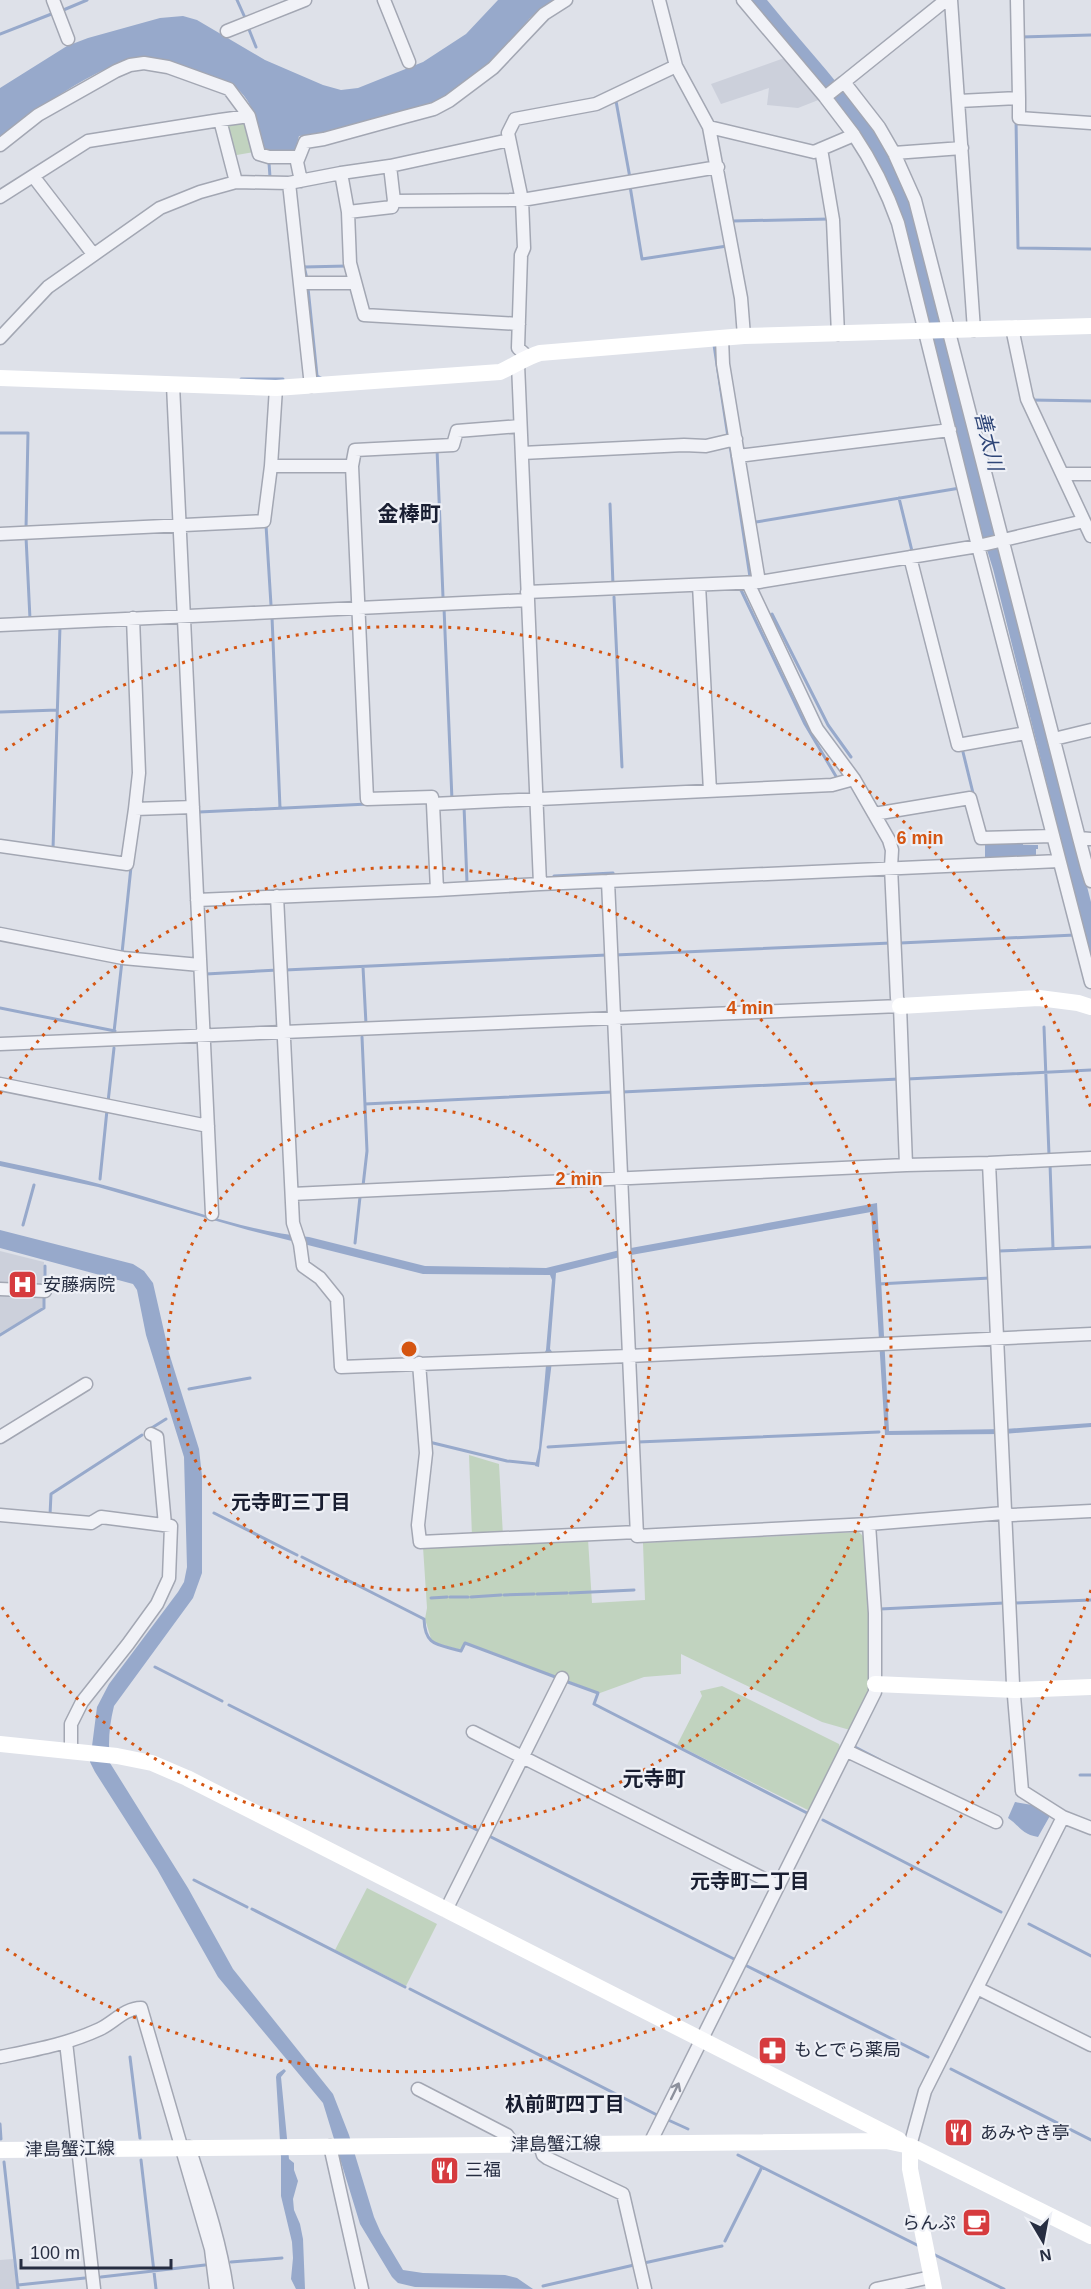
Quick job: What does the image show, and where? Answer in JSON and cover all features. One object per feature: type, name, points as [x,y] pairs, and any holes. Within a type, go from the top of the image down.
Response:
[{"type":"street","points":[[53,0],[68,39]]},
{"type":"street","points":[[227,31],[305,0]]},
{"type":"street","points":[[384,0],[409,62]]},
{"type":"street","points":[[311,386],[300,283],[295,182],[298,157],[305,142],[324,139],[434,109],[449,101],[493,68],[544,14],[566,0]]},
{"type":"street","points":[[659,0],[675,66],[709,127],[741,298],[744,336]]},
{"type":"street","points":[[743,0],[826,97],[867,154],[890,199],[981,545],[1026,733],[1091,982]]},
{"type":"street","points":[[826,97],[946,0]]},
{"type":"street","points":[[951,0],[974,330]]},
{"type":"street","points":[[1017,0],[1019,118],[1091,123]]},
{"type":"street","points":[[0,145],[38,115],[116,71],[144,63],[168,68],[229,89],[249,116],[259,154],[269,157],[298,157]]},
{"type":"street","points":[[540,884],[520,426],[523,360],[518,348],[521,255],[524,248],[522,200],[508,133],[515,119],[596,104],[675,66]]},
{"type":"street","points":[[843,83],[879,128],[894,153],[915,200],[1054,739],[1085,839],[1091,881]]},
{"type":"street","points":[[959,102],[1019,98]]},
{"type":"street","points":[[0,197],[88,141],[249,116]]},
{"type":"street","points":[[220,120],[236,182]]},
{"type":"street","points":[[709,127],[814,152],[854,135]]},
{"type":"street","points":[[0,338],[48,287],[93,254],[160,208],[200,192],[236,182],[295,182],[390,166],[509,140]]},
{"type":"street","points":[[894,153],[962,148]]},
{"type":"street","points":[[821,150],[833,219],[838,334]]},
{"type":"street","points":[[348,212],[392,207],[394,201],[390,166]]},
{"type":"street","points":[[394,201],[522,200],[718,167]]},
{"type":"street","points":[[341,173],[348,212],[350,263],[364,315],[519,324]]},
{"type":"street","points":[[33,176],[93,254]]},
{"type":"street","points":[[300,283],[354,283]]},
{"type":"street","points":[[0,378],[276,388],[500,372],[540,353],[744,336],[1091,326]]},
{"type":"street","points":[[1012,328],[1027,399],[1091,536]]},
{"type":"street","points":[[722,338],[723,364],[738,456],[753,582],[817,729],[854,779],[890,840],[893,861],[891,867],[897,998],[900,1006],[906,1165]]},
{"type":"street","points":[[173,385],[212,1214]]},
{"type":"street","points":[[0,534],[264,521],[271,466],[276,388]]},
{"type":"street","points":[[437,890],[432,797],[367,799],[352,466],[355,450],[453,445],[457,432],[520,426]]},
{"type":"street","points":[[738,456],[950,430]]},
{"type":"street","points":[[522,453],[684,445],[706,446],[735,439]]},
{"type":"street","points":[[271,466],[352,466]]},
{"type":"street","points":[[1062,474],[1091,474]]},
{"type":"street","points":[[0,625],[358,608],[753,582],[981,545],[1084,521]]},
{"type":"street","points":[[910,557],[958,745],[1026,733]]},
{"type":"street","points":[[699,585],[710,791]]},
{"type":"street","points":[[0,846],[127,864],[139,773],[133,618]]},
{"type":"street","points":[[1054,739],[1091,730]]},
{"type":"street","points":[[433,804],[832,785],[854,779]]},
{"type":"street","points":[[874,814],[970,798],[981,838],[1053,836]]},
{"type":"street","points":[[135,809],[193,807]]},
{"type":"street","points":[[197,900],[1059,861]]},
{"type":"street","points":[[608,881],[637,1536],[1091,1511]]},
{"type":"street","points":[[277,896],[293,1223],[303,1266],[320,1278],[337,1299],[341,1367],[1091,1334]]},
{"type":"street","points":[[0,934],[123,958],[200,965]]},
{"type":"street","points":[[0,1044],[900,1006],[1039,998],[1091,1007]]},
{"type":"street","points":[[0,1084],[208,1126]]},
{"type":"street","points":[[292,1194],[1091,1158]]},
{"type":"street","points":[[989,1163],[1012,1684],[1015,1690],[1022,1791],[1064,1817],[1091,1828]]},
{"type":"street","points":[[0,1289],[45,1292]]},
{"type":"street","points":[[419,1364],[426,1453],[418,1525],[420,1542],[637,1532]]},
{"type":"street","points":[[0,1437],[86,1383]]},
{"type":"street","points":[[151,1434],[157,1437],[165,1525]]},
{"type":"street","points":[[0,1515],[91,1523],[101,1516],[171,1526],[169,1578],[157,1604],[82,1702],[72,1724],[79,1752]]},
{"type":"street","points":[[650,2143],[875,1692],[875,1613],[869,1524]]},
{"type":"street","points":[[446,1910],[562,1678]]},
{"type":"street","points":[[875,1684],[1015,1690],[1091,1687]]},
{"type":"street","points":[[473,1732],[778,1886]]},
{"type":"street","points":[[0,1744],[114,1755],[152,1763],[187,1778],[910,2146]]},
{"type":"street","points":[[847,1750],[996,1822]]},
{"type":"street","points":[[876,2289],[933,2283],[910,2169],[910,2146],[925,2091],[1064,1817]]},
{"type":"street","points":[[977,1988],[1091,2044]]},
{"type":"street","points":[[0,2057],[66,2042],[102,2029],[133,2008],[141,2008],[184,2148],[211,2249],[216,2289]]},
{"type":"street","points":[[66,2042],[94,2289]]},
{"type":"street","points":[[418,2089],[507,2135],[514,2145]]},
{"type":"street","name":"津島蟹江線","points":[[0,2150],[886,2141],[910,2146],[1091,2236]]},
{"type":"street","points":[[540,2145],[543,2155],[548,2158],[623,2194],[645,2289]]},
{"type":"street","points":[[333,2146],[362,2289]]},
{"type":"street","points":[[184,2148],[218,2240],[227,2289]]},
{"type":"shaded area","points":[[787,57],[821,99],[798,108],[767,105],[769,88],[721,104],[711,84]]},
{"type":"shaded area","name":"安藤病院","points":[[0,1251],[44,1262],[43,1308],[0,1333]]},
{"type":"shaded area","points":[[13,2259],[17,2289],[0,2289],[0,2260]]},
{"type":"green space","points":[[246,122],[250,145],[253,145],[254,152],[231,156],[223,125]]},
{"type":"green space","points":[[469,1455],[499,1464],[503,1536],[472,1537]]},
{"type":"green space","points":[[859,1532],[865,1538],[871,1621],[871,1692],[850,1730],[822,1722],[681,1654],[681,1674],[644,1677],[600,1693],[465,1642],[461,1650],[432,1642],[425,1619],[427,1608],[423,1547],[588,1539],[592,1603],[645,1600],[643,1543]]},
{"type":"green space","points":[[722,1686],[839,1744],[841,1752],[812,1812],[677,1745],[702,1696],[700,1691]]},
{"type":"green space","points":[[367,1888],[437,1924],[406,1986],[335,1950]]},
{"type":"water","points":[[498,0],[554,0],[530,18],[493,63],[447,98],[321,134],[299,136],[293,151],[267,153],[260,148],[253,112],[244,96],[230,83],[144,57],[128,60],[90,77],[49,102],[0,139],[0,88],[67,46],[88,38],[160,18],[183,16],[197,20],[265,60],[323,85],[341,90],[358,88],[423,62],[466,34]]},
{"type":"water","points":[[750,0],[767,0],[835,80],[867,122],[896,167],[916,218],[1091,902],[1091,955],[1064,852],[1062,853],[1063,848],[993,569],[900,214],[877,160],[852,122]]},
{"type":"water","points":[[1023,840],[1023,845],[1038,845],[1036,856],[985,859],[985,841],[988,844],[1019,843]]},
{"type":"water","points":[[0,1161],[104,1185],[244,1226],[309,1237],[425,1266],[546,1268],[620,1250],[877,1203],[889,1431],[1005,1429],[1091,1423],[1091,1427],[1004,1434],[885,1435],[871,1212],[620,1257],[556,1273],[550,1349],[553,1353],[539,1467],[535,1466],[539,1448],[546,1365],[544,1354],[552,1280],[550,1275],[423,1274],[248,1230],[98,1187],[0,1166]]},
{"type":"water","points":[[0,1230],[133,1264],[144,1271],[153,1283],[169,1353],[199,1449],[202,1476],[202,1573],[193,1598],[114,1706],[109,1734],[110,1763],[188,1888],[233,1969],[333,2094],[349,2135],[374,2217],[403,2270],[423,2273],[505,2275],[517,2278],[533,2289],[415,2287],[398,2283],[392,2277],[360,2224],[323,2103],[218,1977],[157,1869],[95,1772],[90,1762],[97,1707],[109,1684],[184,1582],[187,1567],[184,1457],[146,1335],[137,1290],[133,1284],[0,1248]]},
{"type":"water","points":[[1015,1802],[1032,1805],[1051,1814],[1038,1837],[1024,1832],[1008,1818]]},
{"type":"water","points":[[284,2069],[286,2071],[281,2077],[289,2159],[294,2163],[298,2181],[293,2199],[303,2239],[305,2289],[296,2289],[291,2279],[292,2242],[281,2196],[276,2077]]},
{"type":"waterway","points":[[61,11],[87,0]]},
{"type":"waterway","points":[[237,0],[246,20]]},
{"type":"waterway","points":[[0,34],[54,13]]},
{"type":"waterway","points":[[248,27],[256,47]]},
{"type":"waterway","points":[[1021,37],[1091,35]]},
{"type":"waterway","points":[[613,102],[616,101],[630,178]]},
{"type":"waterway","points":[[1016,119],[1018,248],[1091,249]]},
{"type":"waterway","points":[[269,163],[270,177]]},
{"type":"waterway","points":[[630,186],[642,259],[727,246]]},
{"type":"waterway","points":[[732,221],[829,219]]},
{"type":"waterway","points":[[304,266],[307,279]]},
{"type":"waterway","points":[[304,267],[347,266]]},
{"type":"waterway","points":[[308,288],[317,376],[321,378]]},
{"type":"waterway","points":[[714,345],[728,437]]},
{"type":"waterway","points":[[241,379],[283,379]]},
{"type":"waterway","points":[[1031,400],[1091,401]]},
{"type":"waterway","points":[[0,433],[28,433],[26,529]]},
{"type":"waterway","points":[[730,445],[750,577],[748,577]]},
{"type":"waterway","points":[[437,449],[443,597]]},
{"type":"waterway","points":[[756,522],[960,488]]},
{"type":"waterway","points":[[899,498],[912,551]]},
{"type":"waterway","points":[[610,504],[613,585]]},
{"type":"waterway","points":[[266,525],[271,605]]},
{"type":"waterway","points":[[26,537],[30,619],[32,618]]},
{"type":"waterway","points":[[735,588],[741,590],[805,724],[837,778]]},
{"type":"waterway","points":[[614,597],[622,767]]},
{"type":"waterway","points":[[444,608],[452,800]]},
{"type":"waterway","points":[[772,614],[828,725],[851,757]]},
{"type":"waterway","points":[[272,617],[280,808]]},
{"type":"waterway","points":[[53,849],[60,626]]},
{"type":"waterway","points":[[0,712],[57,710]]},
{"type":"waterway","points":[[962,748],[974,797]]},
{"type":"waterway","points":[[199,812],[368,804]]},
{"type":"waterway","points":[[464,806],[467,883],[470,883]]},
{"type":"waterway","points":[[122,953],[131,867]]},
{"type":"waterway","points":[[554,876],[613,873],[614,876]]},
{"type":"waterway","points":[[900,943],[1075,935]]},
{"type":"waterway","points":[[615,955],[891,943]]},
{"type":"waterway","points":[[285,970],[607,955]]},
{"type":"waterway","points":[[114,1032],[122,961]]},
{"type":"waterway","points":[[363,967],[366,1024]]},
{"type":"waterway","points":[[206,977],[206,974],[278,970]]},
{"type":"waterway","points":[[0,1008],[115,1031]]},
{"type":"waterway","points":[[1044,1027],[1049,1155]]},
{"type":"waterway","points":[[362,1037],[367,1151],[363,1186]]},
{"type":"waterway","points":[[108,1102],[114,1048]]},
{"type":"waterway","points":[[907,1079],[1091,1070]]},
{"type":"waterway","points":[[622,1092],[899,1079]]},
{"type":"waterway","points":[[365,1104],[612,1092]]},
{"type":"waterway","points":[[100,1179],[107,1110]]},
{"type":"waterway","points":[[1050,1164],[1053,1248]]},
{"type":"waterway","points":[[23,1225],[34,1185]]},
{"type":"waterway","points":[[355,1243],[360,1197]]},
{"type":"waterway","points":[[999,1251],[1091,1247]]},
{"type":"waterway","points":[[45,1266],[45,1287]]},
{"type":"waterway","points":[[878,1284],[990,1278]]},
{"type":"waterway","points":[[0,1335],[44,1308],[44,1295]]},
{"type":"waterway","points":[[189,1389],[250,1378]]},
{"type":"waterway","points":[[150,1429],[166,1419]]},
{"type":"waterway","points":[[638,1442],[879,1432]]},
{"type":"waterway","points":[[50,1515],[51,1494],[142,1435]]},
{"type":"waterway","points":[[429,1442],[507,1461],[537,1464]]},
{"type":"waterway","points":[[548,1447],[628,1442]]},
{"type":"waterway","points":[[214,1513],[297,1555]]},
{"type":"waterway","points":[[302,1557],[424,1619],[427,1635],[434,1643],[461,1651],[465,1643],[558,1678]]},
{"type":"waterway","points":[[570,1593],[634,1590]]},
{"type":"waterway","points":[[537,1594],[567,1593]]},
{"type":"waterway","points":[[504,1595],[534,1594]]},
{"type":"waterway","points":[[471,1597],[501,1595]]},
{"type":"waterway","points":[[431,1598],[447,1597]]},
{"type":"waterway","points":[[450,1597],[468,1597]]},
{"type":"waterway","points":[[1013,1603],[1091,1600]]},
{"type":"waterway","points":[[880,1609],[1004,1603]]},
{"type":"waterway","points":[[155,1667],[222,1701]]},
{"type":"waterway","points":[[565,1681],[598,1693],[594,1704],[809,1814]]},
{"type":"waterway","points":[[229,1705],[481,1832]]},
{"type":"waterway","points":[[855,1747],[880,1760]]},
{"type":"waterway","points":[[1080,1775],[1091,1775]]},
{"type":"waterway","points":[[823,1820],[1001,1912]]},
{"type":"waterway","points":[[489,1836],[734,1959]]},
{"type":"waterway","points":[[194,1880],[247,1907]]},
{"type":"waterway","points":[[252,1909],[405,1987]]},
{"type":"waterway","points":[[1029,1924],[1091,1956]]},
{"type":"waterway","points":[[747,1966],[928,2057]]},
{"type":"waterway","points":[[410,1989],[659,2116]]},
{"type":"waterway","points":[[130,2057],[140,2138]]},
{"type":"waterway","points":[[951,2069],[1091,2140]]},
{"type":"waterway","points":[[666,2119],[688,2129]]},
{"type":"waterway","points":[[0,2124],[1,2139]]},
{"type":"waterway","points":[[738,2155],[917,2245]]},
{"type":"waterway","points":[[141,2160],[156,2289]]},
{"type":"waterway","points":[[4,2162],[18,2289]]},
{"type":"waterway","points":[[725,2241],[762,2167]]},
{"type":"waterway","points":[[644,2263],[722,2246]]},
{"type":"waterway","points":[[933,2254],[1004,2289]]},
{"type":"waterway","points":[[231,2262],[282,2258]]},
{"type":"waterway","points":[[101,2277],[205,2265]]},
{"type":"waterway","points":[[543,2286],[634,2265]]},
{"type":"waterway","points":[[18,2285],[85,2278]]},
{"type":"place","name":"安藤病院","points":[[22,1285]]},
{"type":"place","name":"もとでら薬局","points":[[773,2050]]},
{"type":"place","name":"あみやき亭","points":[[959,2133]]},
{"type":"place","name":"三福","points":[[444,2170]]},
{"type":"place","name":"らんぷ","points":[[977,2223]]},
{"type":"district","name":"金棒町","points":[[409,514]]},
{"type":"district","name":"元寺町三丁目","points":[[291,1502]]},
{"type":"district","name":"元寺町","points":[[654,1779]]},
{"type":"district","name":"元寺町二丁目","points":[[750,1881]]},
{"type":"district","name":"杁前町四丁目","points":[[565,2104]]},
{"type":"water label","name":"善太川","points":[[989,441]]}]
